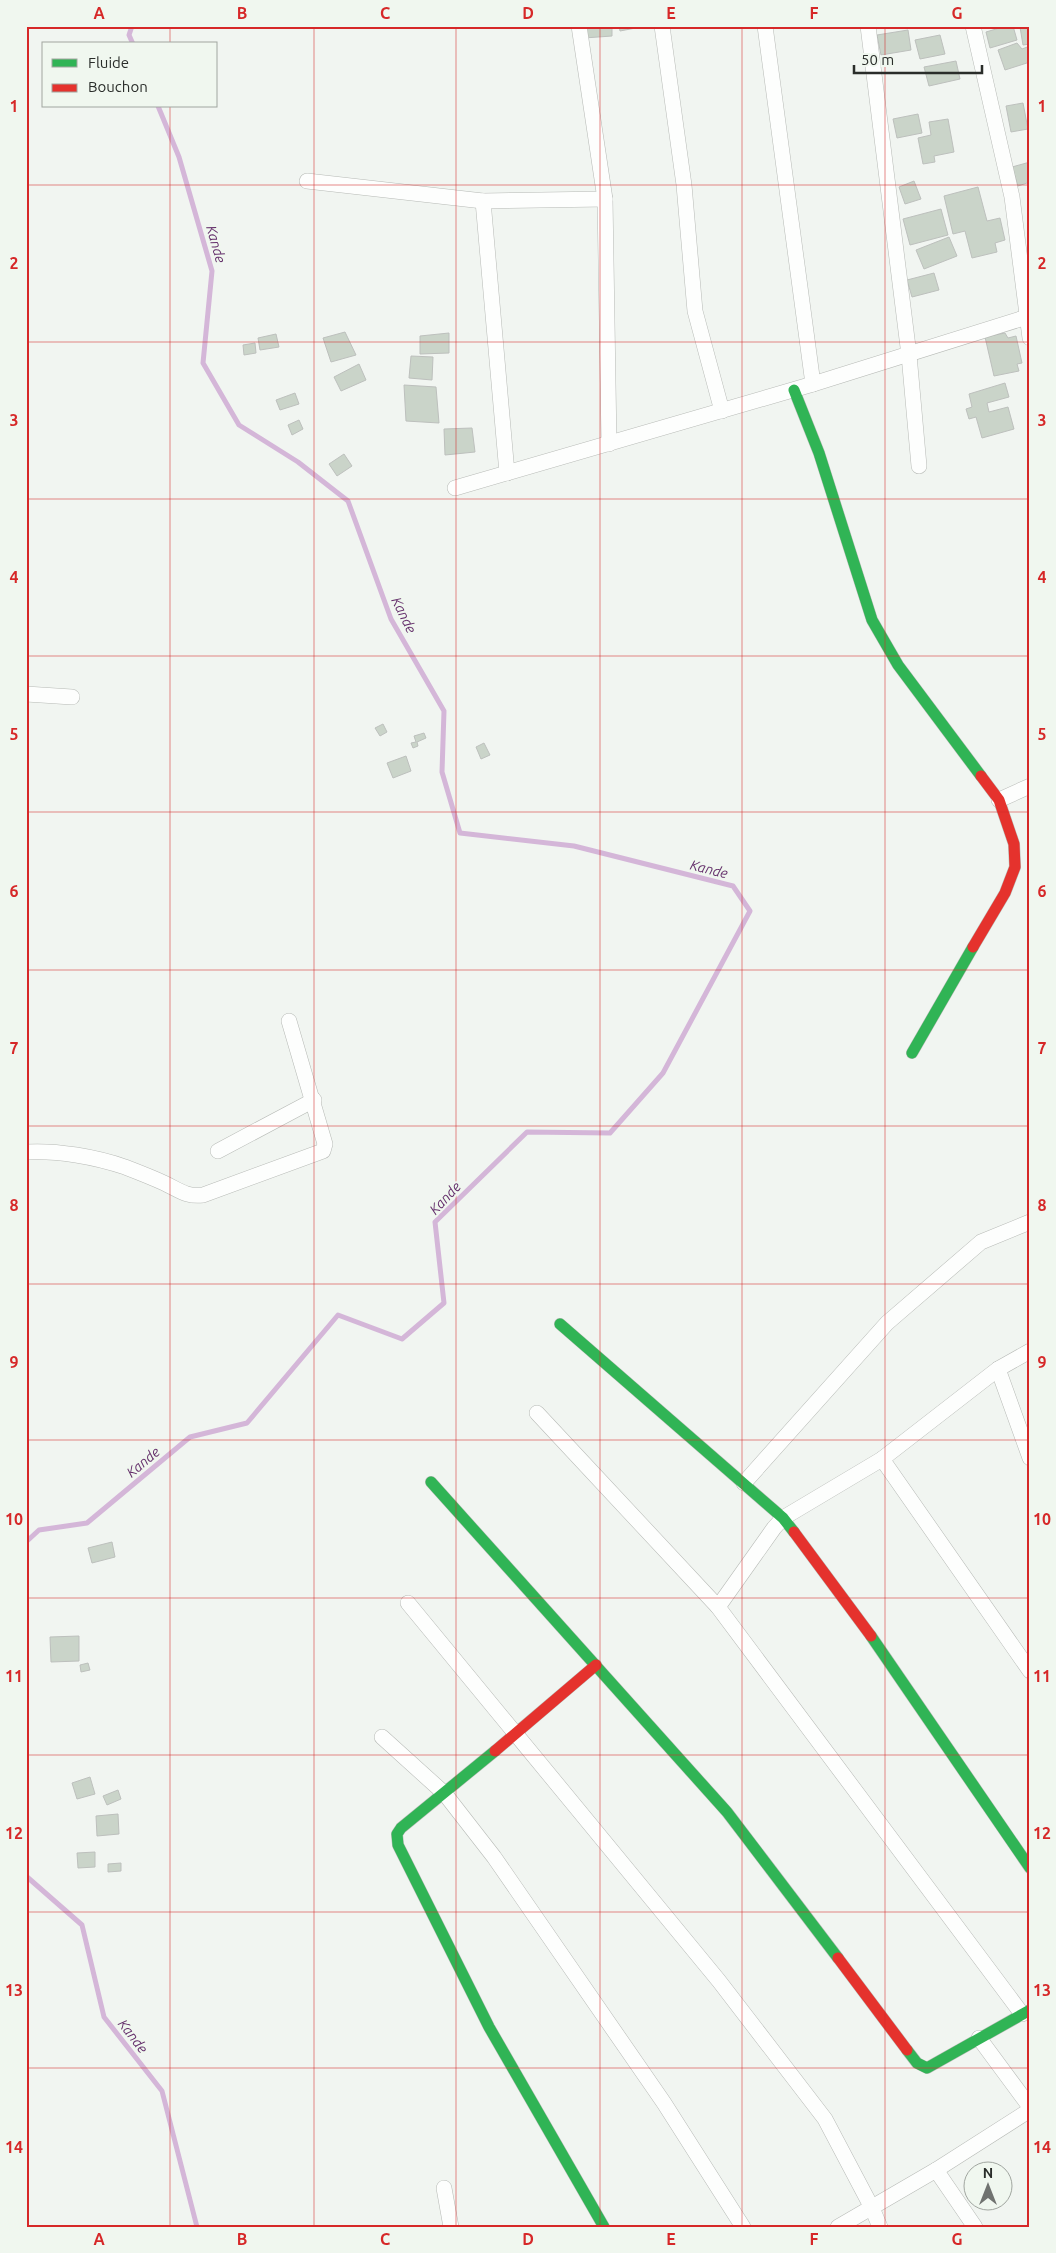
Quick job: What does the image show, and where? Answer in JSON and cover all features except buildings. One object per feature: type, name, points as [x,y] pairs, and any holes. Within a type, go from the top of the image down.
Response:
[{"type":"street","points":[[580,26],[605,199],[609,444]]},
{"type":"street","points":[[662,26],[684,185],[695,310],[722,411]]},
{"type":"street","points":[[765,26],[813,384]]},
{"type":"street","points":[[868,26],[909,355],[919,466]]},
{"type":"street","points":[[973,26],[1012,197],[1029,316],[1030,338]]},
{"type":"street","points":[[307,181],[483,201],[605,199]]},
{"type":"street","points":[[483,201],[508,473]]},
{"type":"street","points":[[455,488],[794,390],[1029,316]]},
{"type":"street","points":[[794,390],[820,453],[854,568],[872,620],[898,665],[999,800],[1014,844],[1015,867],[1005,893],[912,1053]]},
{"type":"street","points":[[26,694],[72,697]]},
{"type":"street","points":[[999,800],[1030,786]]},
{"type":"street","points":[[26,1152],[62,1153],[123,1167],[166,1184],[185,1195],[203,1195],[323,1151],[326,1144],[289,1021]]},
{"type":"street","points":[[218,1151],[314,1100]]},
{"type":"street","points":[[744,1483],[887,1323],[981,1242],[1030,1222]]},
{"type":"street","points":[[560,1324],[783,1518],[856,1613],[1030,1868]]},
{"type":"street","points":[[718,1607],[783,1518],[882,1459],[998,1369],[1030,1351]]},
{"type":"street","points":[[998,1369],[1030,1458]]},
{"type":"street","points":[[431,1482],[727,1812],[917,2063],[926,2068],[933,2066],[1026,2012],[718,1607],[537,1413]]},
{"type":"street","points":[[882,1459],[1030,1670]]},
{"type":"street","points":[[408,1603],[514,1735],[719,1981],[824,2119],[872,2208],[880,2227]]},
{"type":"street","points":[[596,1665],[446,1794],[401,1828],[397,1834],[398,1845],[489,2027],[604,2227]]},
{"type":"street","points":[[382,1737],[446,1794],[494,1857],[664,2103],[743,2227]]},
{"type":"street","points":[[979,2038],[1030,2106]]},
{"type":"street","points":[[838,2227],[936,2170],[1030,2110]]},
{"type":"street","points":[[936,2170],[975,2227]]},
{"type":"street","points":[[444,2188],[452,2227]]},
{"type":"waterway","name":"Kande","points":[[132,26],[129,35],[132,42]]},
{"type":"waterway","name":"Kande","points":[[26,1542],[39,1530],[87,1523],[190,1437],[247,1423],[338,1315],[402,1339],[444,1303],[435,1222],[527,1132],[610,1133],[663,1073],[750,911],[733,886],[574,846],[460,833],[442,772],[444,711],[391,619],[348,501],[298,462],[239,425],[203,363],[212,271],[179,157],[159,108]]},
{"type":"waterway","name":"Kande","points":[[26,1876],[82,1925],[104,2017],[162,2091],[197,2227]]},
{"type":"traffic: fast","points":[[794,390],[819,453],[872,620],[898,665],[981,776]]},
{"type":"traffic: fast","points":[[912,1053],[973,947]]},
{"type":"traffic: fast","points":[[560,1324],[783,1518],[794,1532]]},
{"type":"traffic: fast","points":[[431,1482],[727,1812],[838,1958]]},
{"type":"traffic: fast","points":[[871,1636],[1030,1868]]},
{"type":"traffic: fast","points":[[495,1751],[401,1828],[397,1834],[398,1845],[489,2027],[604,2227]]},
{"type":"traffic: fast","points":[[907,2050],[917,2063],[927,2068],[1030,2010]]},
{"type":"traffic: jam","points":[[973,947],[1005,893],[1015,867],[1014,844],[999,800],[981,776]]},
{"type":"traffic: jam","points":[[794,1532],[871,1636]]},
{"type":"traffic: jam","points":[[495,1751],[596,1665]]},
{"type":"traffic: jam","points":[[838,1958],[907,2050]]}]
